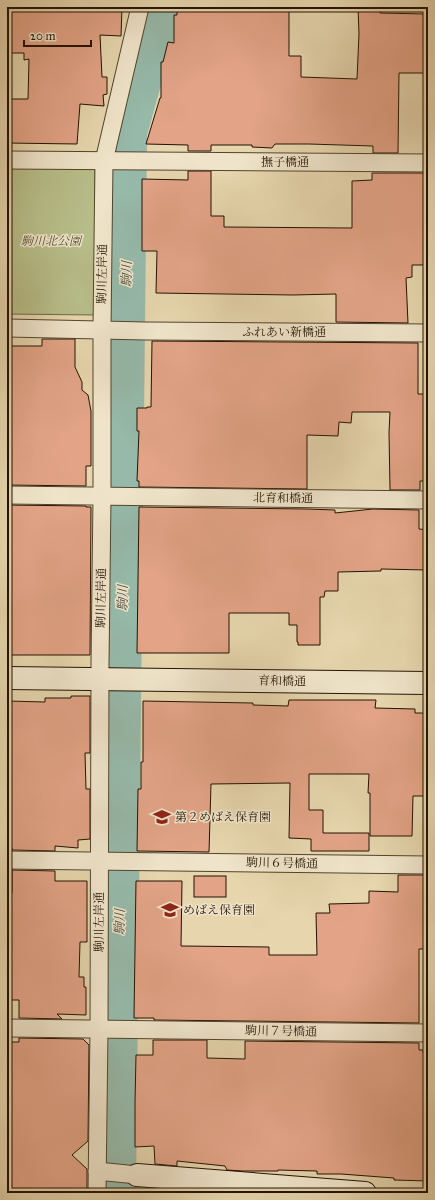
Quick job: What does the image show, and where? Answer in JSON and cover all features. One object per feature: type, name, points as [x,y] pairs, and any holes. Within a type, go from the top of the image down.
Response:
[{"type":"street","name":"駒川左岸通","points":[[97,1193],[102,1172],[103,679],[108,161],[140,7]]},
{"type":"street","points":[[7,160],[108,161]]},
{"type":"street","name":"撫子橋通","points":[[108,161],[428,163]]},
{"type":"street","points":[[7,328],[106,329]]},
{"type":"street","name":"ふれあい新橋通","points":[[106,329],[428,333]]},
{"type":"street","points":[[7,495],[105,496]]},
{"type":"street","name":"北育和橋通","points":[[105,496],[428,500]]},
{"type":"street","points":[[7,678],[103,679]]},
{"type":"street","name":"育和橋通","points":[[103,679],[428,683]]},
{"type":"street","points":[[7,860],[103,861]]},
{"type":"street","name":"駒川６号橋通","points":[[103,861],[428,865]]},
{"type":"street","points":[[7,1028],[103,1029]]},
{"type":"street","name":"駒川７号橋通","points":[[103,1029],[428,1033]]},
{"type":"street","points":[[102,1172],[365,1193]]},
{"type":"green space","name":"駒川北公園","points":[[7,167],[95,169],[95,315],[7,314]]},
{"type":"building","points":[[8,7],[122,7],[121,36],[100,35],[102,77],[107,77],[107,94],[103,95],[104,106],[80,104],[77,144],[7,143],[7,99],[28,99],[29,59],[24,60],[24,53],[7,53]]},
{"type":"building","points":[[194,7],[289,7],[289,56],[301,56],[301,77],[357,79],[359,34],[358,7],[380,7],[380,13],[426,14],[424,73],[399,73],[398,153],[373,153],[373,146],[275,144],[272,148],[252,147],[252,145],[211,145],[211,151],[188,151],[188,145],[146,144],[161,98],[161,62],[163,62],[168,42],[174,43],[174,15],[177,15],[177,9],[194,9]]},
{"type":"building","points":[[188,171],[211,171],[211,216],[224,216],[224,227],[352,228],[352,181],[372,180],[372,173],[428,173],[428,265],[412,265],[412,277],[406,278],[408,323],[336,322],[336,294],[293,295],[156,293],[157,251],[142,251],[142,179],[188,180]]},
{"type":"building","points":[[42,339],[75,339],[75,367],[82,382],[82,390],[88,395],[91,411],[91,466],[86,466],[86,486],[7,485],[7,346],[42,346]]},
{"type":"building","points":[[152,341],[418,343],[418,394],[428,394],[428,481],[420,481],[420,490],[390,490],[390,412],[352,412],[351,423],[339,422],[338,436],[307,435],[307,489],[139,487],[139,481],[137,481],[139,431],[137,431],[137,408],[151,407]]},
{"type":"building","points":[[7,505],[91,507],[90,655],[7,655]]},
{"type":"building","points":[[139,507],[307,509],[335,510],[335,513],[373,509],[419,510],[419,529],[428,530],[427,570],[381,569],[381,571],[338,572],[338,591],[325,591],[324,597],[320,597],[320,645],[298,645],[297,625],[289,625],[289,613],[229,613],[229,653],[137,653]]},
{"type":"building","points":[[71,696],[90,696],[90,753],[85,753],[86,789],[90,789],[90,839],[78,840],[78,848],[55,846],[55,851],[12,850],[12,848],[7,848],[7,701],[45,702],[45,698],[71,698]]},
{"type":"building","points":[[289,700],[376,700],[375,708],[415,709],[415,713],[428,713],[428,796],[413,796],[412,836],[370,836],[370,793],[368,793],[369,774],[309,774],[309,810],[323,810],[323,833],[369,833],[369,851],[311,851],[311,839],[289,838],[290,783],[211,784],[209,852],[137,851],[138,789],[141,789],[141,762],[143,762],[143,701],[253,703],[253,705],[288,706]]},
{"type":"building","points":[[12,870],[55,871],[55,881],[87,881],[87,942],[80,942],[79,977],[84,977],[84,987],[86,987],[86,1015],[57,1014],[62,1019],[19,1018],[19,1000],[7,1000],[7,893],[12,893]]},
{"type":"building","points":[[398,875],[428,875],[428,937],[426,937],[426,949],[419,949],[419,1023],[154,1020],[154,1018],[134,1018],[136,881],[182,881],[181,946],[269,947],[269,955],[317,955],[316,913],[330,913],[329,904],[369,903],[369,891],[398,892]]},
{"type":"building","points":[[194,876],[226,876],[226,897],[194,897]]},
{"type":"building","points":[[19,1038],[83,1039],[89,1045],[88,1141],[72,1155],[87,1169],[87,1193],[7,1193],[7,1042],[19,1042]]},
{"type":"building","points":[[153,1040],[207,1040],[207,1058],[245,1059],[245,1041],[419,1043],[419,1050],[423,1050],[423,1053],[428,1053],[428,1181],[394,1180],[394,1178],[341,1174],[317,1174],[317,1171],[227,1170],[225,1166],[177,1161],[177,1166],[155,1164],[154,1146],[135,1147],[136,1055],[153,1055]]},
{"type":"waterway","name":"駒川","points":[[116,1193],[127,133],[162,7]]},
{"type":"place","name":"第２めばえ保育園","points":[[162,817]]},
{"type":"place","name":"めばえ保育園","points":[[170,910]]}]
